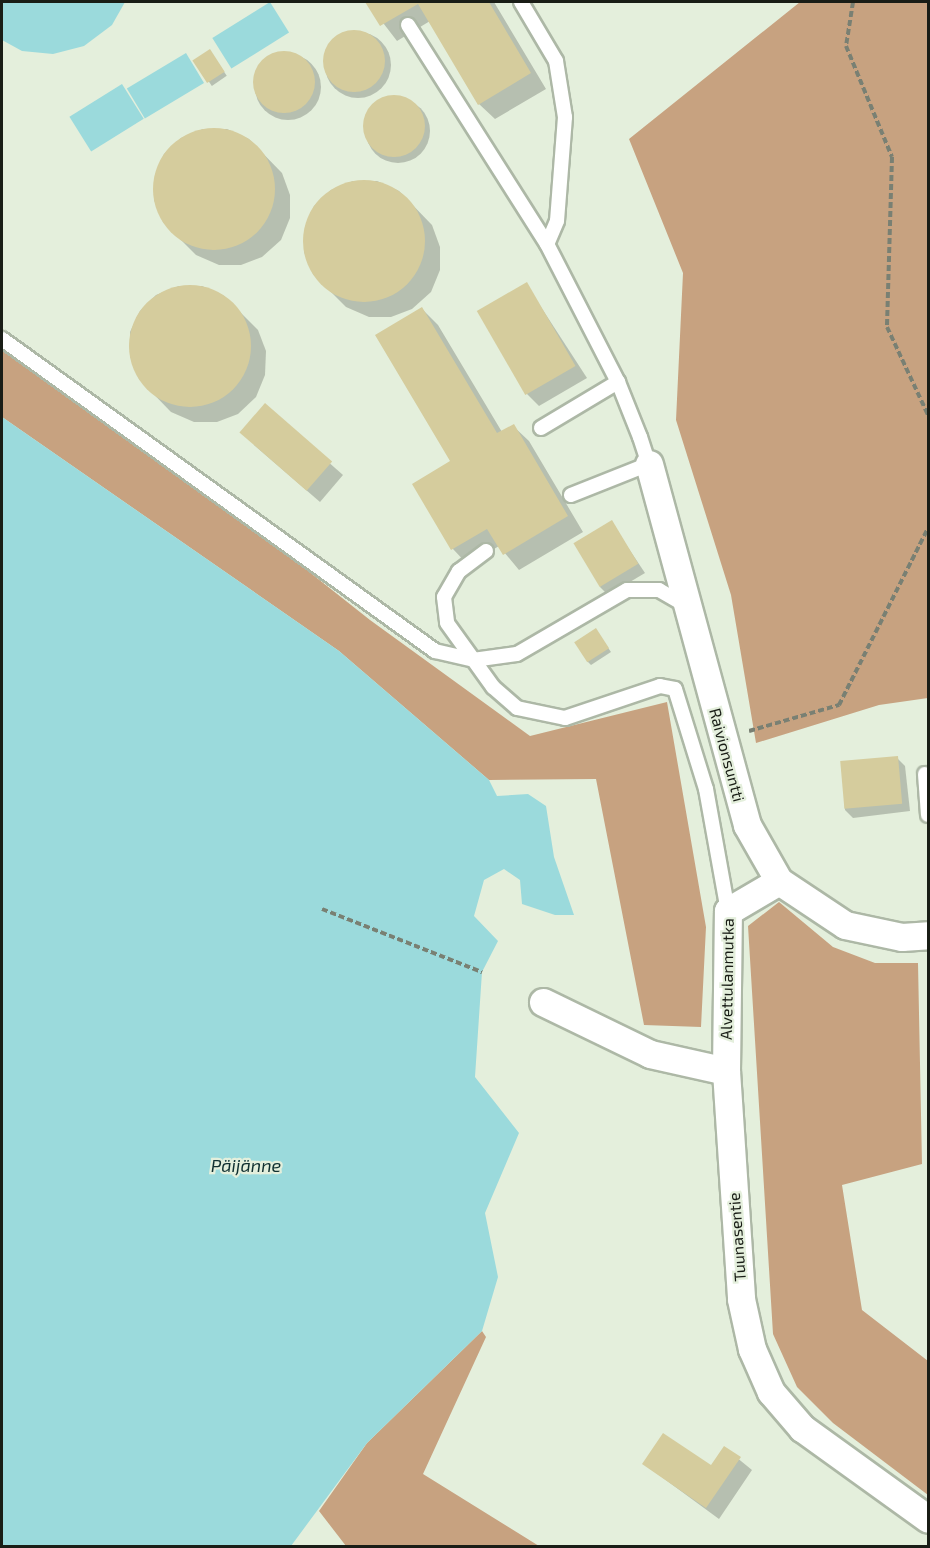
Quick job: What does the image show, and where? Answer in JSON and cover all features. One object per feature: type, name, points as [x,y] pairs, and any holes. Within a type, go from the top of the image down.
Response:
[{"type":"street","name":"Raivionsuntti","points":[[649,464],[747,825],[779,880],[845,925],[902,937],[928,935]]},
{"type":"street","name":"Alvettulanmutka","points":[[726,1071],[728,910],[779,880]]},
{"type":"street","points":[[543,1002],[650,1054],[726,1071]]},
{"type":"street","name":"Tuunasentie","points":[[726,1071],[741,1299],[752,1349],[771,1392],[802,1428],[928,1519]]},
{"type":"lane","points":[[521,2],[556,61],[565,117],[557,221],[547,244]]},
{"type":"lane","points":[[408,25],[547,244],[618,382],[649,464],[571,495]]},
{"type":"lane","points":[[2,339],[435,651],[473,660],[517,654],[627,590],[659,590],[687,606]]},
{"type":"lane","points":[[541,428],[618,382]]},
{"type":"lane","points":[[486,551],[459,571],[444,597],[447,623],[473,660],[517,708],[541,717],[565,718],[660,686],[675,689],[706,789],[728,910]]},
{"type":"lane","points":[[925,774],[928,815]]},
{"type":"path","points":[[853,2],[846,46],[892,157],[887,327],[928,416]]},
{"type":"path","points":[[723,740],[839,705],[928,528]]},
{"type":"path","points":[[322,909],[482,972]]},
{"type":"shaded area","points":[[800,2],[928,2],[928,698],[879,705],[756,743],[731,595],[676,420],[683,273],[629,139]]},
{"type":"shaded area","points":[[2,329],[370,620],[530,736],[667,702],[706,927],[701,1027],[644,1025],[596,779],[489,780],[339,651],[2,417]]},
{"type":"shaded area","points":[[779,902],[833,947],[875,963],[918,963],[922,1164],[842,1185],[862,1310],[928,1361],[928,1495],[833,1423],[797,1387],[773,1334],[748,926]]},
{"type":"shaded area","points":[[482,1331],[486,1337],[423,1474],[539,1546],[346,1546],[319,1511],[367,1443]]},
{"type":"water","points":[[2,2],[125,2],[112,25],[84,46],[53,54],[22,51],[2,40]]},
{"type":"water","points":[[270,2],[289,33],[231,69],[212,38]]},
{"type":"water","points":[[186,53],[204,83],[145,119],[127,89]]},
{"type":"water","points":[[122,84],[144,119],[91,152],[69,117]]},
{"type":"water","name":"Päijänne","points":[[2,417],[339,651],[489,780],[497,796],[528,794],[546,806],[554,857],[574,915],[555,915],[522,904],[520,880],[504,869],[484,880],[474,916],[498,941],[482,972],[475,1077],[519,1133],[485,1213],[498,1277],[482,1331],[367,1443],[291,1546],[2,1546]]},
{"type":"building","points":[[365,2],[489,2],[531,73],[478,105],[418,4],[380,26]]},
{"type":"building","points":[[348,30],[360,30],[376,39],[383,49],[385,61],[383,73],[376,83],[360,92],[348,92],[337,87],[328,78],[323,67],[323,55],[328,44],[337,35]]},
{"type":"building","points":[[210,49],[225,72],[207,83],[192,60]]},
{"type":"building","points":[[278,51],[290,51],[306,60],[313,70],[315,82],[313,94],[306,104],[290,113],[278,113],[267,108],[258,99],[253,88],[253,76],[258,65],[267,56]]},
{"type":"building","points":[[388,95],[400,95],[416,104],[423,114],[425,126],[423,138],[416,148],[400,157],[388,157],[377,152],[368,143],[363,132],[363,120],[368,109],[377,100]]},
{"type":"building","points":[[214,128],[238,132],[257,146],[271,165],[275,189],[271,213],[257,232],[238,246],[214,250],[190,246],[171,232],[157,213],[153,189],[157,165],[171,146],[190,132]]},
{"type":"building","points":[[364,180],[388,184],[407,198],[421,217],[425,241],[421,265],[407,284],[388,298],[364,302],[340,298],[321,284],[307,265],[303,241],[307,217],[321,198],[340,184]]},
{"type":"building","points":[[527,282],[576,366],[525,395],[477,311]]},
{"type":"building","points":[[190,285],[214,289],[233,303],[247,322],[251,346],[247,370],[233,389],[214,403],[190,407],[166,403],[147,389],[133,370],[129,346],[133,322],[147,303],[166,289]]},
{"type":"building","points":[[422,307],[497,433],[514,424],[568,516],[503,555],[487,529],[451,550],[412,484],[450,461],[375,335]]},
{"type":"building","points":[[265,403],[332,461],[307,491],[239,432]]},
{"type":"building","points":[[612,520],[638,564],[600,587],[573,543]]},
{"type":"building","points":[[596,628],[609,648],[587,662],[574,642]]},
{"type":"building","points":[[898,756],[902,804],[844,809],[840,761]]},
{"type":"building","points":[[663,1433],[711,1465],[724,1446],[741,1457],[706,1508],[642,1464]]}]
